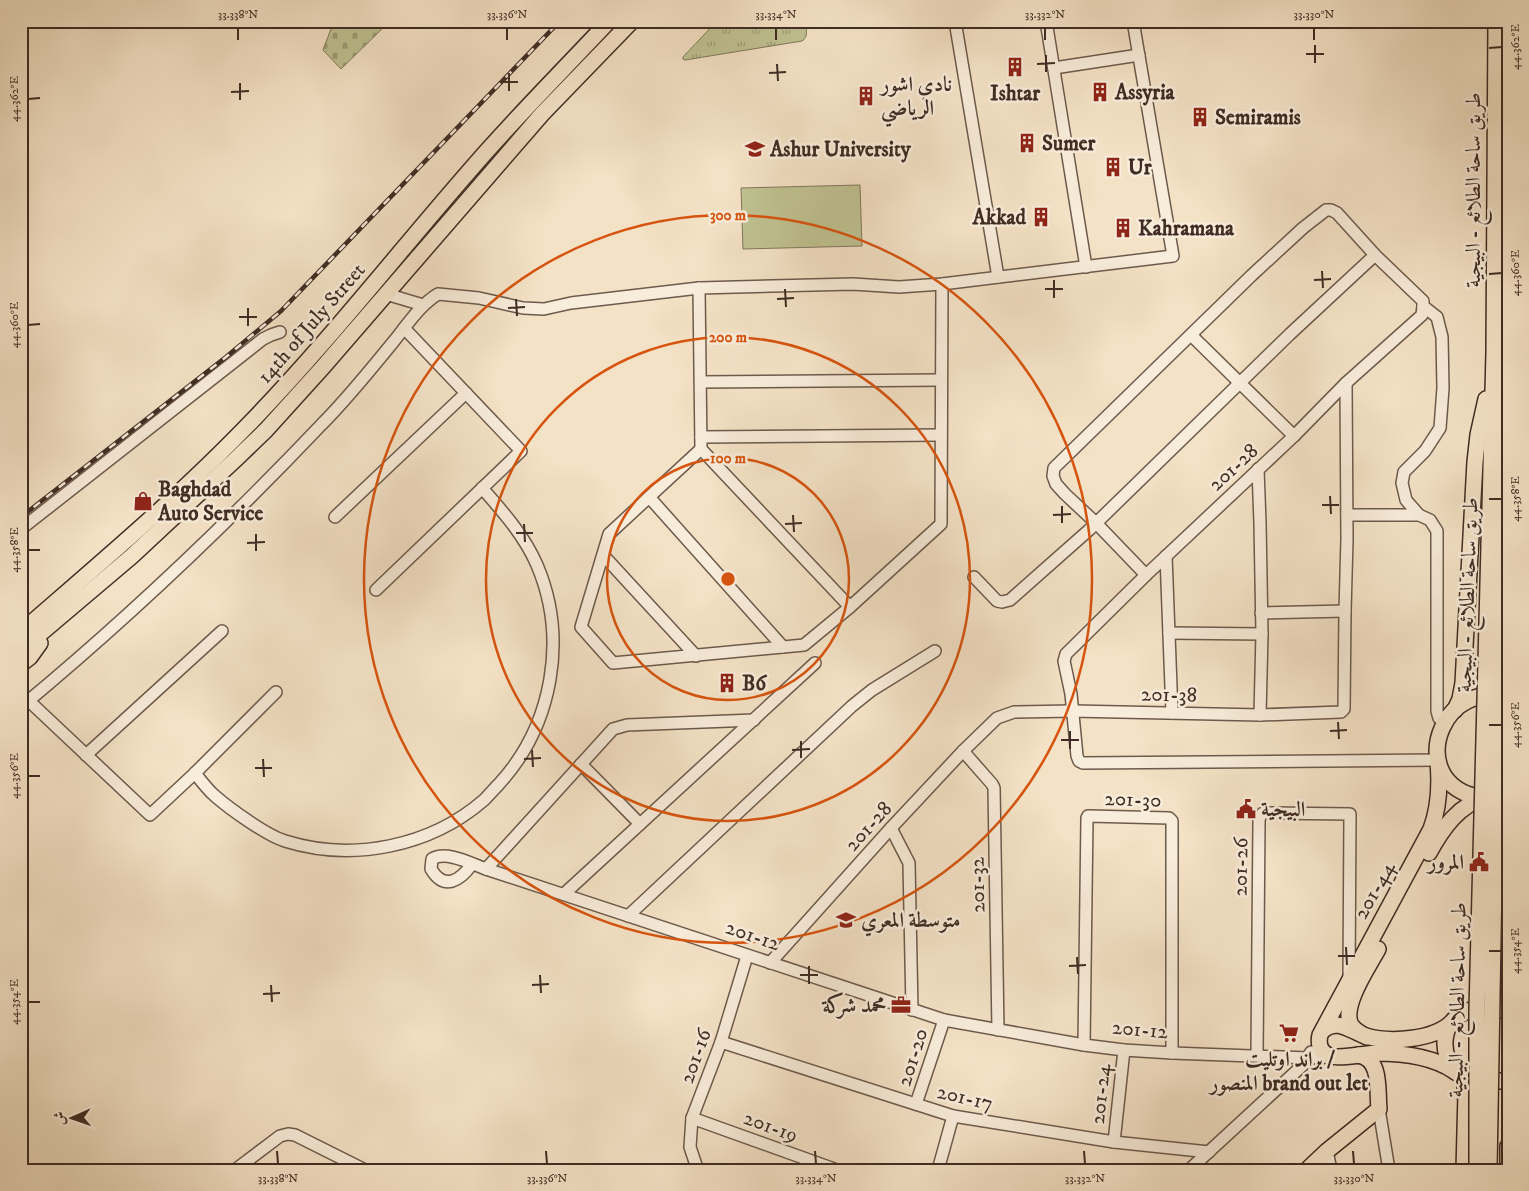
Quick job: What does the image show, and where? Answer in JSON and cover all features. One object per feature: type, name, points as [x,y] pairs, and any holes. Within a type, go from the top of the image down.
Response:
[{"type":"main road","name":"14th of July Street","points":[[21,664],[37,648],[41,624],[113,552],[252,422],[329,337],[486,152],[608,21]]},
{"type":"main road","name":"14th of July Street","points":[[24,636],[132,556],[237,458],[278,416],[536,121],[632,21]]},
{"type":"main road","name":"طريق ساحة الطلائع - البيجية","points":[[1489,1170],[1497,706],[1494,353],[1496,21]]},
{"type":"main road","name":"طريق ساحة الطلائع - البيجية","points":[[1477,1170],[1477,1010],[1496,545],[1504,445],[1508,42]]},
{"type":"main road","points":[[1454,710],[1460,699],[1463,683],[1477,446],[1494,353]]},
{"type":"main road","points":[[1504,445],[1508,483]]},
{"type":"main road","points":[[1454,710],[1476,697],[1488,696],[1508,701]]},
{"type":"main road","name":"201-44","points":[[1322,1032],[1431,829],[1439,788],[1438,739],[1445,722],[1454,710]]},
{"type":"main road","points":[[1438,761],[1445,777],[1456,788],[1471,795],[1487,797]]},
{"type":"main road","points":[[1367,1036],[1355,1029],[1349,1019],[1350,1004],[1438,838],[1465,806],[1502,793],[1508,789]]},
{"type":"main road","points":[[1336,1057],[1326,1054],[1322,1050],[1319,1040],[1322,1032],[1327,1027],[1336,1025],[1367,1036],[1392,1040],[1426,1036],[1441,1031],[1464,1013],[1480,1009],[1508,1011]]},
{"type":"main road","points":[[1457,1018],[1447,1032],[1445,1050],[1448,1062],[1461,1076],[1465,1084],[1464,1170]]},
{"type":"main road","name":"201-12","points":[[1336,1057],[1376,1054],[1402,1055],[1445,1065],[1466,1078],[1480,1081],[1508,1081]]},
{"type":"main road","points":[[1307,1170],[1327,1151],[1379,1109],[1374,1065],[1369,1059],[1361,1055],[1355,1055]]},
{"type":"main road","points":[[1376,1076],[1381,1060],[1402,1055],[1424,1060],[1436,1066],[1452,1082],[1458,1094],[1462,1104],[1465,1130]]},
{"type":"main road","points":[[1508,1146],[1508,1170]]},
{"type":"street","points":[[955,21],[998,277]]},
{"type":"street","points":[[1046,21],[1086,267]]},
{"type":"street","points":[[276,692],[150,815],[86,755],[25,704],[143,601],[224,524],[343,402],[423,305],[438,294],[479,298],[523,308],[544,308],[571,302],[699,288],[853,284],[899,287],[942,284],[1174,256],[1133,21]]},
{"type":"street","points":[[1054,68],[1139,55]]},
{"type":"street","points":[[1146,575],[1056,484],[1053,476],[1054,468],[1302,228],[1326,210],[1337,213],[1375,255],[1423,302],[1423,306],[1438,317],[1442,337],[1443,388],[1440,428],[1425,450],[1404,472],[1402,483],[1406,500],[1419,515]]},
{"type":"street","points":[[974,577],[997,601],[1010,600],[1096,523],[1290,334],[1375,255]]},
{"type":"street","points":[[702,449],[610,534],[581,627],[613,663],[804,645],[850,607],[941,524],[942,284]]},
{"type":"street","points":[[699,288],[702,449],[850,607]]},
{"type":"street","points":[[386,294],[423,305]]},
{"type":"street","name":"201-28","points":[[1073,712],[1064,661],[1066,654],[1146,575],[1294,436],[1346,382],[1422,315],[1423,306]]},
{"type":"street","points":[[376,590],[521,451],[404,328]]},
{"type":"street","points":[[21,529],[263,339],[280,332]]},
{"type":"street","points":[[1191,335],[1294,436]]},
{"type":"street","points":[[701,382],[941,380]]},
{"type":"street","points":[[1261,613],[1345,611],[1347,515],[1346,382]]},
{"type":"street","points":[[335,517],[466,393]]},
{"type":"street","points":[[701,437],[941,435]]},
{"type":"street","points":[[1258,470],[1262,634],[1260,714]]},
{"type":"street","points":[[194,773],[214,796],[254,825],[283,840],[325,850],[368,850],[410,842],[449,825],[484,800],[513,768],[535,732],[548,691],[553,648],[549,605],[537,564],[516,527],[482,488]]},
{"type":"street","points":[[649,497],[783,647]]},
{"type":"street","points":[[1347,515],[1419,515],[1430,520],[1437,531],[1437,711],[1439,718],[1445,722]]},
{"type":"street","points":[[603,556],[696,656]]},
{"type":"street","points":[[1166,556],[1172,713]]},
{"type":"street","name":"201-38","points":[[998,718],[1014,712],[1260,714],[1341,712],[1344,708],[1345,611]]},
{"type":"street","points":[[86,755],[222,631]]},
{"type":"street","points":[[1169,632],[1262,634]]},
{"type":"street","points":[[628,916],[852,706],[884,682],[935,650]]},
{"type":"street","points":[[564,894],[815,663]]},
{"type":"street","points":[[1488,696],[1494,696],[1499,692],[1504,671],[1508,665]]},
{"type":"street","points":[[1073,712],[1077,756],[1079,761],[1083,763],[1438,761]]},
{"type":"street","name":"201-28","points":[[770,963],[890,828],[963,751],[998,718]]},
{"type":"street","points":[[486,869],[613,729],[627,725],[754,720]]},
{"type":"street","name":"201-32","points":[[963,751],[994,788],[998,1030]]},
{"type":"street","points":[[581,764],[640,824]]},
{"type":"street","name":"201-26","points":[[1257,1055],[1259,821],[1263,813],[1350,814],[1349,981]]},
{"type":"street","name":"201-30","points":[[1084,1045],[1087,818],[1088,816],[1169,818],[1172,822],[1172,1053]]},
{"type":"street","points":[[890,828],[910,863],[912,1010]]},
{"type":"street","name":"201-12","points":[[472,864],[944,1020],[1084,1045],[1124,1050],[1308,1058],[1336,1057]]},
{"type":"street","name":"201-16","points":[[698,1170],[690,1147],[692,1118],[721,1042],[747,956]]},
{"type":"street","name":"201-20","points":[[916,1104],[944,1020]]},
{"type":"street","points":[[1188,1170],[1303,1065],[1322,1032]]},
{"type":"street","name":"201-17","points":[[721,1042],[953,1116],[1114,1142],[1209,1152]]},
{"type":"street","name":"201-24","points":[[1114,1142],[1124,1050]]},
{"type":"street","points":[[1379,1109],[1389,1170]]},
{"type":"street","points":[[938,1170],[953,1116]]},
{"type":"street","name":"201-19","points":[[692,1118],[835,1170]]},
{"type":"street","points":[[235,1170],[280,1136],[288,1134],[295,1135],[364,1170]]},
{"type":"street","points":[[1327,1151],[1331,1170]]},
{"type":"green space","points":[[334,21],[390,21],[341,69],[323,50]]},
{"type":"green space","points":[[717,21],[805,21],[806,35],[802,41],[683,59]]},
{"type":"green space","points":[[860,185],[862,246],[743,249],[741,188]]},
{"type":"railway","points":[[21,517],[226,357],[281,311],[560,21]]},
{"type":"place","name":"Ishtar","points":[[1015,67]]},
{"type":"place","name":"Assyria","points":[[1100,92]]},
{"type":"place","name":"نادي اشور الرياضي","points":[[866,96]]},
{"type":"place","name":"Semiramis","points":[[1200,117]]},
{"type":"place","name":"Sumer","points":[[1027,143]]},
{"type":"place","name":"Ashur University","points":[[755,149]]},
{"type":"place","name":"Ur","points":[[1113,167]]},
{"type":"place","name":"Akkad","points":[[1041,217]]},
{"type":"place","name":"Kahramana","points":[[1123,228]]},
{"type":"place","name":"Baghdad Auto Service","points":[[143,501]]},
{"type":"place","name":"B6","points":[[727,683]]},
{"type":"place","name":"البيجية","points":[[1246,809]]},
{"type":"place","name":"المرور","points":[[1479,862]]},
{"type":"place","name":"متوسطة المعري","points":[[846,920]]},
{"type":"place","name":"محمد شركة","points":[[901,1005]]},
{"type":"place","name":"براند اوتليت / المنصور brand out let","points":[[1289,1033]]}]
